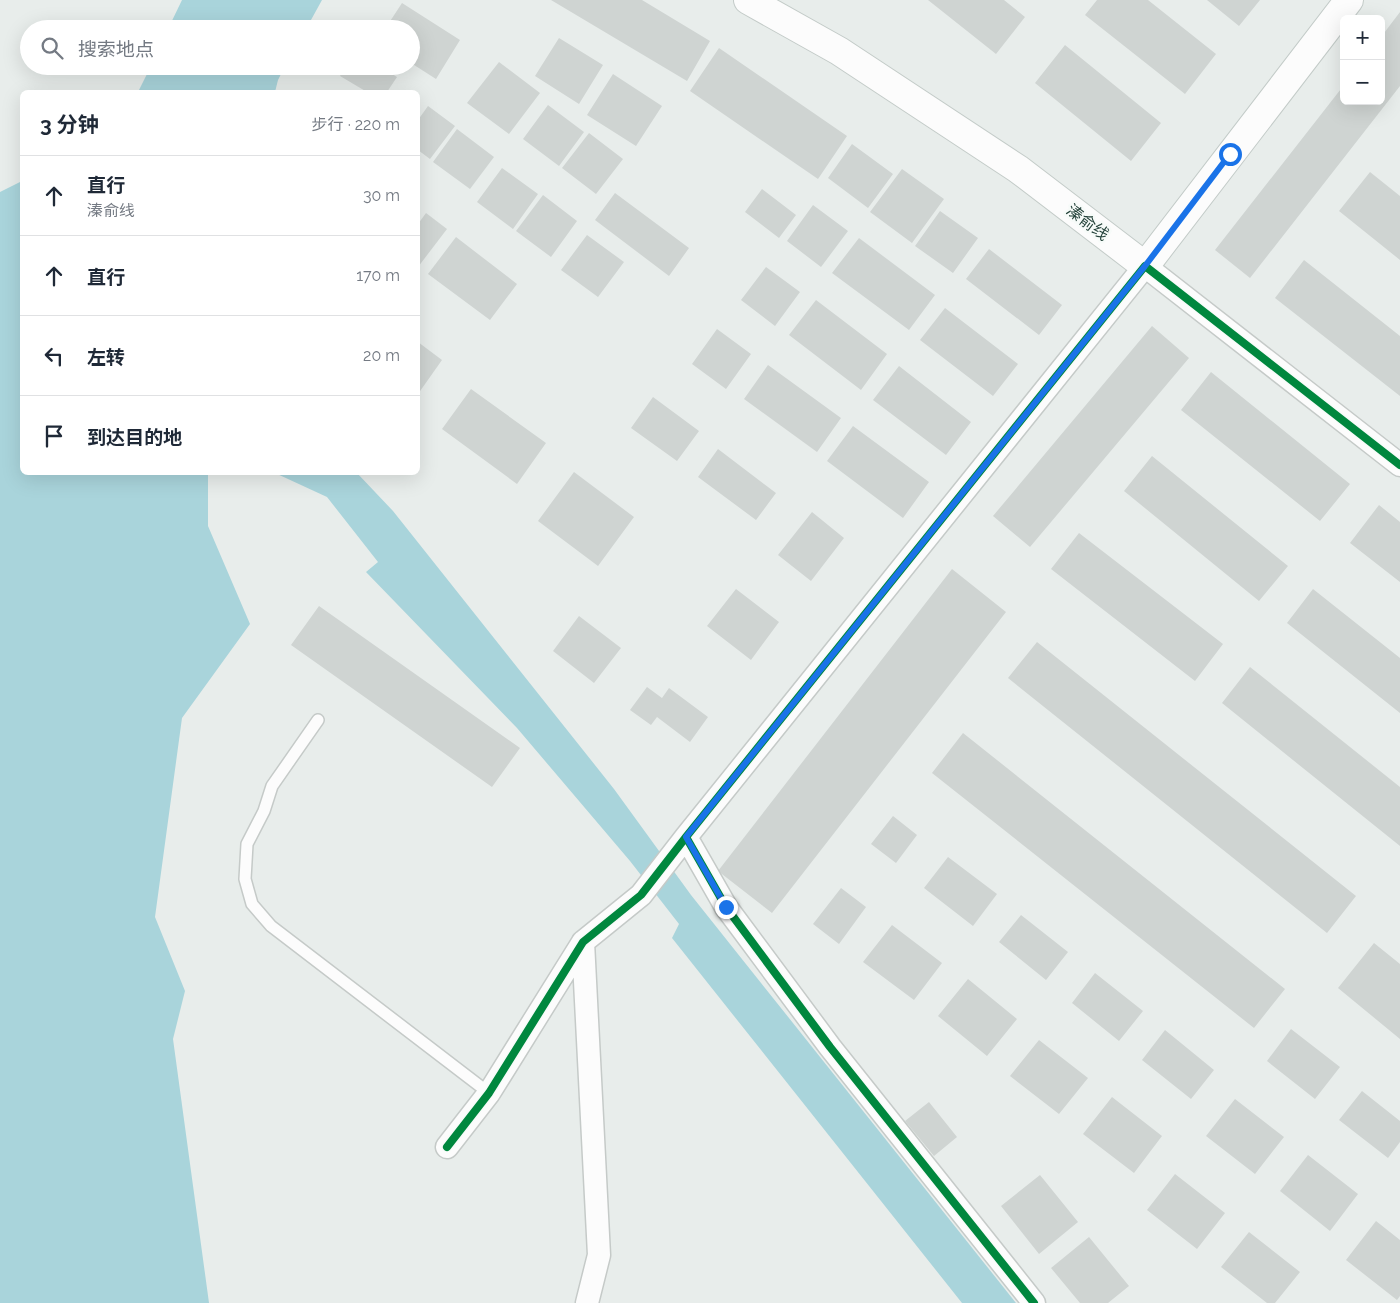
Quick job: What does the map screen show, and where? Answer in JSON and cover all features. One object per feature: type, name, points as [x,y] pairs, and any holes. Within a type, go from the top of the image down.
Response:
[{"type":"main road","name":"溱俞线","points":[[748,0],[839,51],[1018,169],[1145,266]]},
{"type":"main road","points":[[1145,266],[1349,0]]},
{"type":"street","points":[[447,1148],[489,1093],[582,942],[641,895],[679,845],[1145,266],[1400,465]]},
{"type":"street","points":[[679,845],[830,1047],[1034,1303]]},
{"type":"street","points":[[582,942],[599,1255],[588,1303]]},
{"type":"lane","points":[[318,720],[272,786],[264,812],[247,844],[245,879],[252,904],[271,926],[489,1093]]},
{"type":"water","points":[[182,0],[322,0],[311,20],[172,20]]},
{"type":"water","points":[[146,75],[280,75],[276,90],[139,90]]},
{"type":"water","points":[[20,182],[20,475],[208,475],[208,526],[250,624],[182,718],[155,917],[185,991],[173,1039],[209,1303],[0,1303],[0,192]]},
{"type":"water","points":[[279,475],[359,475],[393,511],[614,789],[691,895],[1016,1303],[962,1303],[672,938],[679,924],[630,861],[517,728],[366,572],[378,562],[327,497]]},
{"type":"building","points":[[551,0],[642,0],[710,41],[687,81]]},
{"type":"building","points":[[928,0],[1004,0],[1025,17],[996,54]]},
{"type":"building","points":[[1097,0],[1148,0],[1216,54],[1185,94],[1085,15]]},
{"type":"building","points":[[1207,0],[1260,0],[1239,26]]},
{"type":"building","points":[[402,3],[460,40],[436,79],[420,69],[420,20],[391,20]]},
{"type":"building","points":[[1400,12],[1400,86],[1250,278],[1215,250],[1340,90],[1340,105],[1385,105],[1385,32]]},
{"type":"building","points":[[559,38],[603,65],[579,104],[535,76]]},
{"type":"building","points":[[1065,45],[1161,123],[1131,161],[1035,83]]},
{"type":"building","points":[[719,48],[847,136],[818,179],[690,91]]},
{"type":"building","points":[[499,62],[540,93],[509,134],[467,103]]},
{"type":"building","points":[[613,74],[662,106],[636,146],[587,115]]},
{"type":"building","points":[[394,75],[397,77],[388,90],[364,90],[340,76]]},
{"type":"building","points":[[548,105],[584,132],[559,166],[523,139]]},
{"type":"building","points":[[428,106],[455,126],[430,159],[420,152],[420,117]]},
{"type":"building","points":[[457,129],[494,157],[470,189],[433,162]]},
{"type":"building","points":[[589,133],[623,159],[596,194],[562,168]]},
{"type":"building","points":[[852,144],[893,174],[868,208],[828,178]]},
{"type":"building","points":[[502,168],[538,194],[513,229],[477,202]]},
{"type":"building","points":[[902,169],[944,199],[912,243],[870,212]]},
{"type":"building","points":[[1370,172],[1400,196],[1400,260],[1339,211]]},
{"type":"building","points":[[762,189],[796,215],[779,238],[745,212]]},
{"type":"building","points":[[615,193],[689,248],[669,276],[595,220]]},
{"type":"building","points":[[543,195],[577,221],[551,257],[516,231]]},
{"type":"building","points":[[813,205],[848,231],[821,267],[787,241]]},
{"type":"building","points":[[940,211],[978,238],[953,273],[915,246]]},
{"type":"building","points":[[426,213],[447,229],[420,264],[420,221]]},
{"type":"building","points":[[587,235],[624,262],[598,297],[561,270]]},
{"type":"building","points":[[456,237],[517,284],[490,320],[428,274]]},
{"type":"building","points":[[859,238],[935,295],[909,330],[832,273]]},
{"type":"building","points":[[989,249],[1062,305],[1039,335],[966,279]]},
{"type":"building","points":[[1304,260],[1400,336],[1400,396],[1275,298]]},
{"type":"building","points":[[766,267],[800,292],[775,326],[741,300]]},
{"type":"building","points":[[816,300],[887,354],[861,390],[789,335]]},
{"type":"building","points":[[945,308],[1018,364],[993,396],[920,340]]},
{"type":"building","points":[[1152,326],[1189,358],[1030,547],[993,516]]},
{"type":"building","points":[[717,329],[751,354],[726,389],[692,364]]},
{"type":"building","points":[[420,344],[442,360],[420,391]]},
{"type":"building","points":[[768,365],[841,418],[817,452],[744,399]]},
{"type":"building","points":[[899,366],[971,422],[946,455],[873,400]]},
{"type":"building","points":[[1211,372],[1350,484],[1320,521],[1181,410]]},
{"type":"building","points":[[471,389],[546,443],[517,484],[442,429]]},
{"type":"building","points":[[653,397],[699,431],[677,461],[631,428]]},
{"type":"building","points":[[853,426],[929,482],[903,518],[827,461]]},
{"type":"building","points":[[718,449],[776,493],[756,520],[698,477]]},
{"type":"building","points":[[1152,456],[1288,566],[1259,601],[1124,491]]},
{"type":"building","points":[[574,472],[634,517],[598,566],[538,521]]},
{"type":"building","points":[[1379,505],[1400,522],[1400,582],[1350,543]]},
{"type":"building","points":[[812,512],[844,538],[811,581],[778,555]]},
{"type":"building","points":[[1079,533],[1223,644],[1195,681],[1051,569]]},
{"type":"building","points":[[952,569],[1006,612],[772,913],[718,871]]},
{"type":"building","points":[[736,589],[779,622],[751,660],[707,626]]},
{"type":"building","points":[[1313,589],[1400,658],[1400,713],[1287,623]]},
{"type":"building","points":[[319,606],[520,748],[492,787],[291,645]]},
{"type":"building","points":[[579,616],[621,648],[594,683],[553,651]]},
{"type":"building","points":[[1037,642],[1356,896],[1327,933],[1008,678]]},
{"type":"building","points":[[1250,667],[1400,787],[1400,846],[1222,703]]},
{"type":"building","points":[[647,687],[662,698],[669,688],[708,717],[690,742],[657,717],[651,725],[630,710]]},
{"type":"building","points":[[963,733],[1285,989],[1254,1028],[932,773]]},
{"type":"building","points":[[893,816],[917,835],[896,863],[871,844]]},
{"type":"building","points":[[948,857],[997,894],[973,926],[924,888]]},
{"type":"building","points":[[841,888],[866,907],[839,944],[813,924]]},
{"type":"building","points":[[1021,915],[1068,952],[1046,980],[999,942]]},
{"type":"building","points":[[892,925],[942,963],[914,1000],[863,962]]},
{"type":"building","points":[[1374,943],[1400,964],[1400,1039],[1338,988]]},
{"type":"building","points":[[1095,973],[1143,1011],[1119,1041],[1072,1003]]},
{"type":"building","points":[[968,979],[1017,1019],[987,1056],[938,1016]]},
{"type":"building","points":[[1291,1029],[1340,1067],[1315,1099],[1267,1061]]},
{"type":"building","points":[[1165,1030],[1214,1070],[1191,1099],[1142,1060]]},
{"type":"building","points":[[1039,1040],[1088,1078],[1059,1114],[1010,1076]]},
{"type":"building","points":[[1362,1091],[1400,1121],[1400,1142],[1388,1158],[1339,1120]]},
{"type":"building","points":[[1112,1097],[1162,1136],[1134,1173],[1083,1134]]},
{"type":"building","points":[[1235,1099],[1284,1137],[1255,1174],[1206,1136]]},
{"type":"building","points":[[929,1102],[957,1137],[934,1156],[905,1121]]},
{"type":"building","points":[[1308,1155],[1358,1194],[1330,1231],[1280,1191]]},
{"type":"building","points":[[1175,1174],[1225,1213],[1197,1249],[1147,1210]]},
{"type":"building","points":[[1040,1175],[1078,1222],[1039,1254],[1001,1206]]},
{"type":"building","points":[[1376,1221],[1400,1240],[1400,1296],[1397,1300],[1346,1260]]},
{"type":"building","points":[[1249,1232],[1300,1272],[1275,1303],[1267,1303],[1221,1267]]},
{"type":"building","points":[[1089,1237],[1129,1286],[1108,1303],[1080,1303],[1051,1268]]},
{"type":"cycle path","points":[[447,1147],[489,1093],[583,942],[641,895],[1145,266],[1400,465]]},
{"type":"cycle path","points":[[686,837],[726,907],[830,1047],[1034,1303]]},
{"type":"route","points":[[726,907],[686,837],[1145,266],[1230,154]]}]
